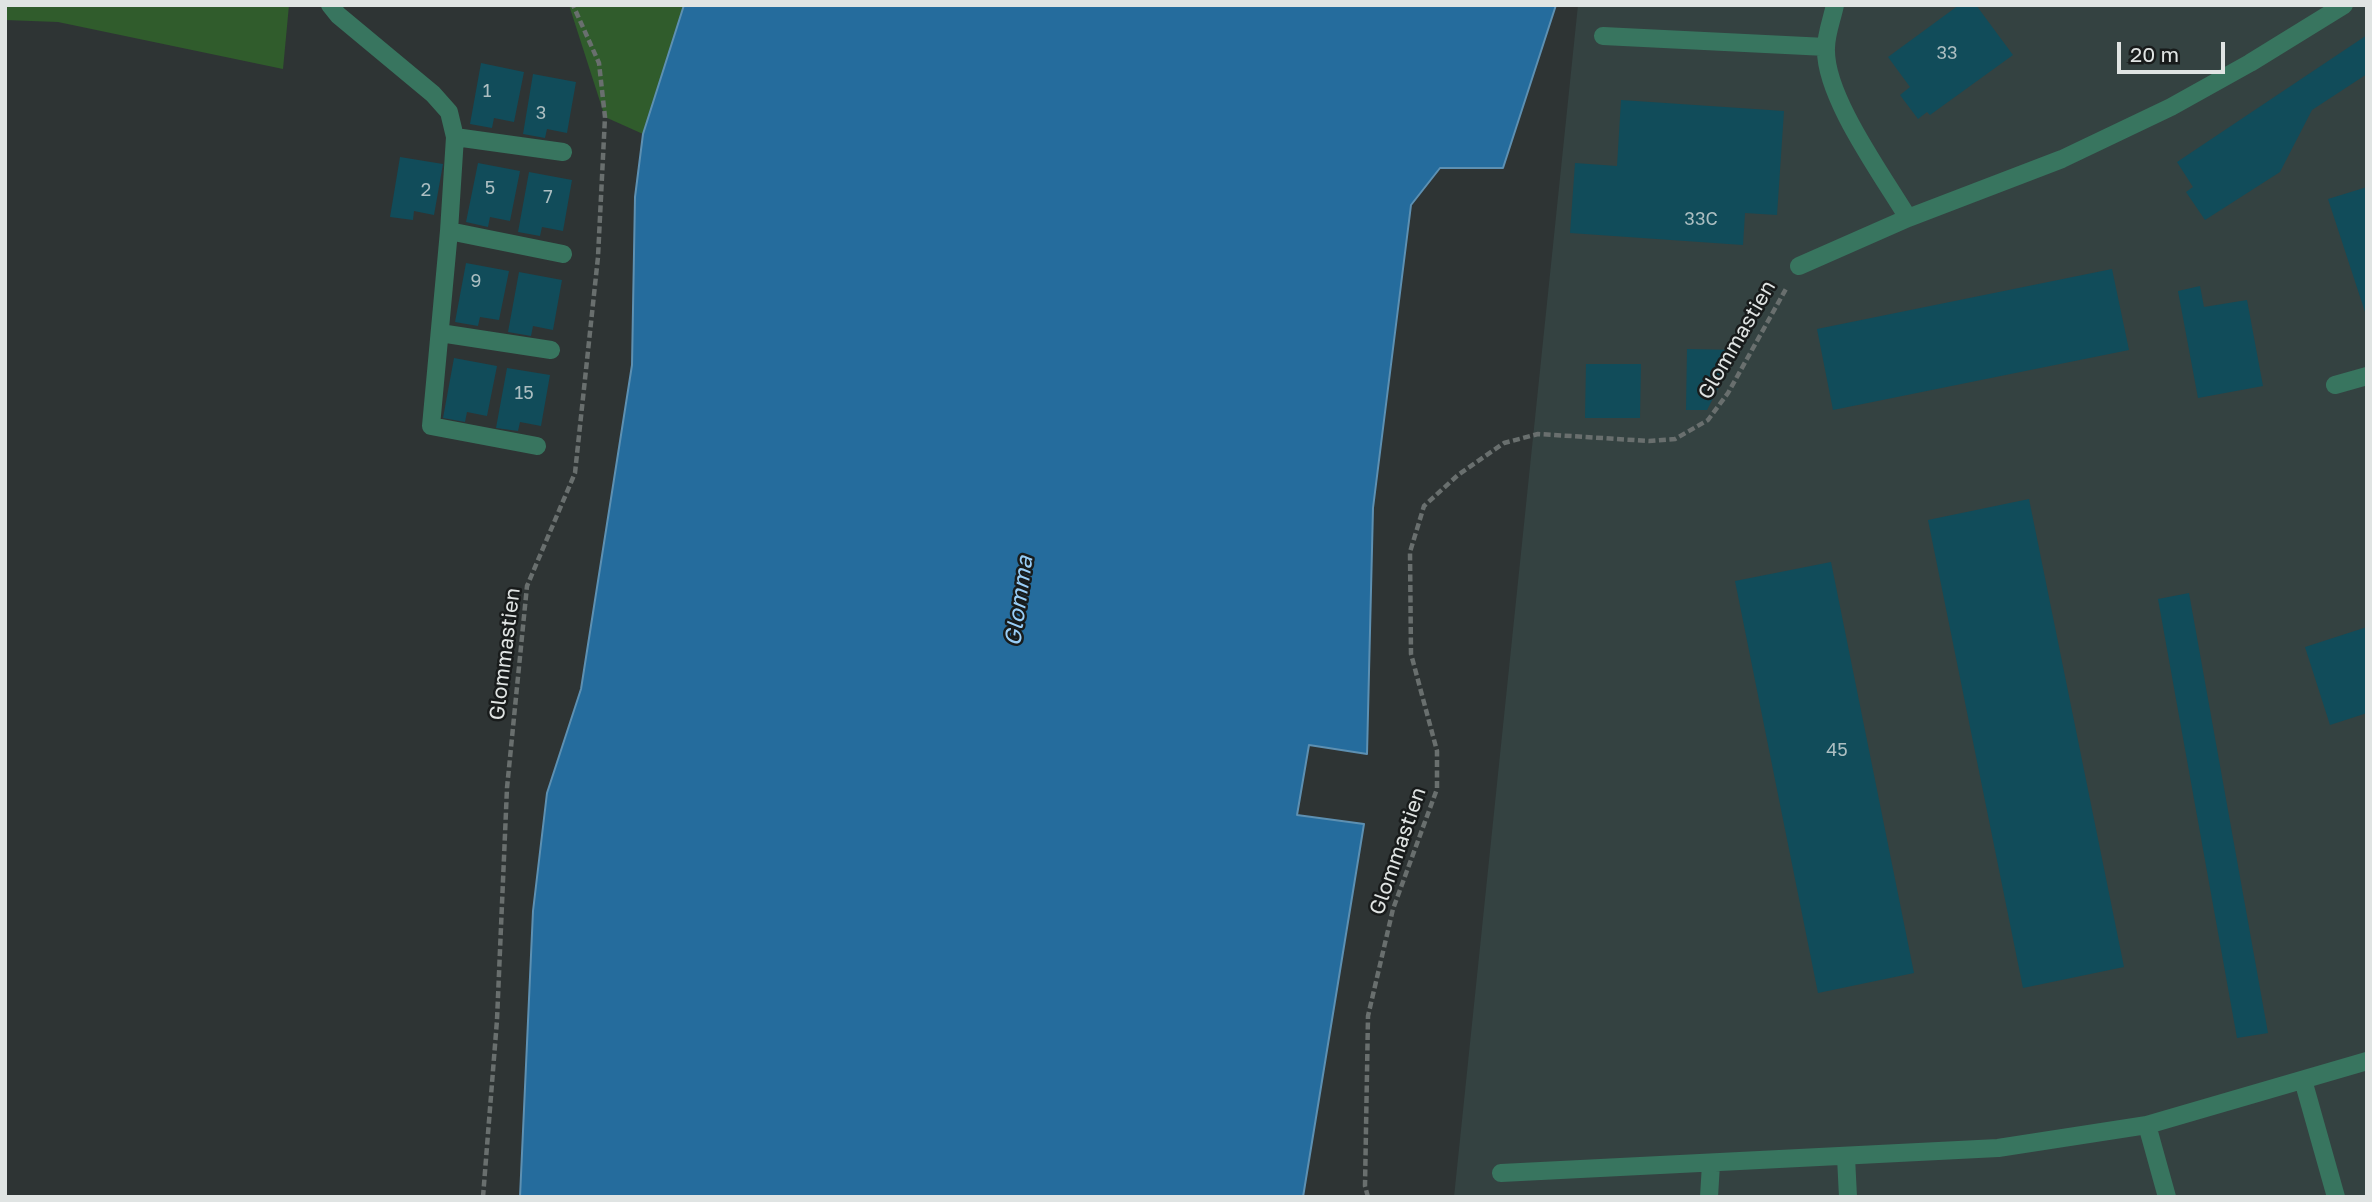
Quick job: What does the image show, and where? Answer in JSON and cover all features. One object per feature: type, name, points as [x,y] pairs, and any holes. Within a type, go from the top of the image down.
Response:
[{"type":"street","points":[[330,5],[338,15],[433,94],[449,113],[455,137],[431,426],[537,446]]},
{"type":"street","points":[[1835,5],[1826,47],[1829,78],[1840,104],[1908,218]]},
{"type":"street","points":[[1799,266],[1908,218],[2062,159],[2171,107],[2250,63],[2344,5]]},
{"type":"street","points":[[1603,36],[1826,47]]},
{"type":"street","points":[[455,137],[563,152]]},
{"type":"street","points":[[449,231],[563,254]]},
{"type":"street","points":[[440,333],[551,351]]},
{"type":"street","points":[[2335,385],[2367,376]]},
{"type":"street","points":[[1501,1173],[1998,1149],[2147,1125],[2367,1060]]},
{"type":"street","points":[[2303,1080],[2336,1197]]},
{"type":"street","points":[[2147,1125],[2167,1197]]},
{"type":"street","points":[[1846,1157],[1848,1197]]},
{"type":"street","points":[[1709,1197],[1712,1164]]},
{"type":"path","name":"Glommastien","points":[[483,1197],[497,1020],[507,788],[527,586],[575,473],[598,257],[605,117],[599,63],[573,5]]},
{"type":"path","name":"Glommastien","points":[[1368,1197],[1365,1186],[1368,1016],[1393,909],[1437,789],[1437,751],[1411,654],[1410,552],[1424,506],[1458,475],[1504,443],[1538,433],[1649,440],[1675,439],[1708,420],[1728,393],[1799,266]]},
{"type":"shaded area","points":[[1578,5],[2367,5],[2367,1197],[1454,1197]]},
{"type":"green space","points":[[5,5],[289,5],[283,69],[58,22],[5,20]]},
{"type":"green space","points":[[569,5],[684,5],[643,134],[605,117]]},
{"type":"water","name":"Glomma","points":[[684,5],[1556,5],[1503,168],[1440,168],[1411,205],[1373,508],[1367,754],[1309,745],[1297,815],[1364,824],[1303,1197],[520,1197],[533,911],[547,793],[581,689],[632,365],[635,197],[643,134]]},
{"type":"building","points":[[1959,5],[1976,5],[2013,55],[1930,115],[1927,112],[1918,119],[1900,95],[1910,87],[1888,57]]},
{"type":"building","points":[[2367,35],[2367,74],[2312,110],[2280,172],[2205,220],[2186,192],[2193,187],[2177,162]]},
{"type":"building","points":[[481,63],[524,72],[514,122],[494,118],[492,128],[470,124]]},
{"type":"building","points":[[533,74],[576,82],[567,133],[547,129],[545,138],[523,134]]},
{"type":"building","points":[[1621,100],[1784,111],[1777,215],[1745,213],[1743,245],[1570,233],[1575,163],[1617,166]]},
{"type":"building","points":[[400,157],[443,164],[434,215],[414,211],[413,220],[390,217]]},
{"type":"building","points":[[478,163],[520,171],[510,221],[490,217],[488,227],[466,222]]},
{"type":"building","points":[[529,172],[572,180],[563,231],[542,227],[540,236],[518,232]]},
{"type":"building","points":[[2367,187],[2367,315],[2366,315],[2328,199]]},
{"type":"building","points":[[466,263],[509,271],[499,320],[480,317],[478,326],[455,322]]},
{"type":"building","points":[[2112,269],[2129,350],[1833,410],[1817,329]]},
{"type":"building","points":[[519,272],[562,280],[553,330],[533,326],[531,336],[508,332]]},
{"type":"building","points":[[2200,286],[2204,307],[2247,300],[2263,386],[2198,398],[2178,291]]},
{"type":"building","points":[[1687,349],[1738,350],[1707,410],[1686,410]]},
{"type":"building","points":[[454,358],[497,366],[487,416],[467,412],[465,422],[443,418]]},
{"type":"building","points":[[1586,364],[1641,364],[1640,418],[1585,418]]},
{"type":"building","points":[[507,368],[550,375],[541,426],[520,422],[518,431],[496,428]]},
{"type":"building","points":[[2029,499],[2124,967],[2023,988],[1928,520]]},
{"type":"building","points":[[1831,562],[1914,973],[1818,993],[1735,581]]},
{"type":"building","points":[[2189,593],[2268,1033],[2237,1038],[2158,599]]},
{"type":"building","points":[[2367,627],[2367,713],[2330,725],[2305,647]]}]
